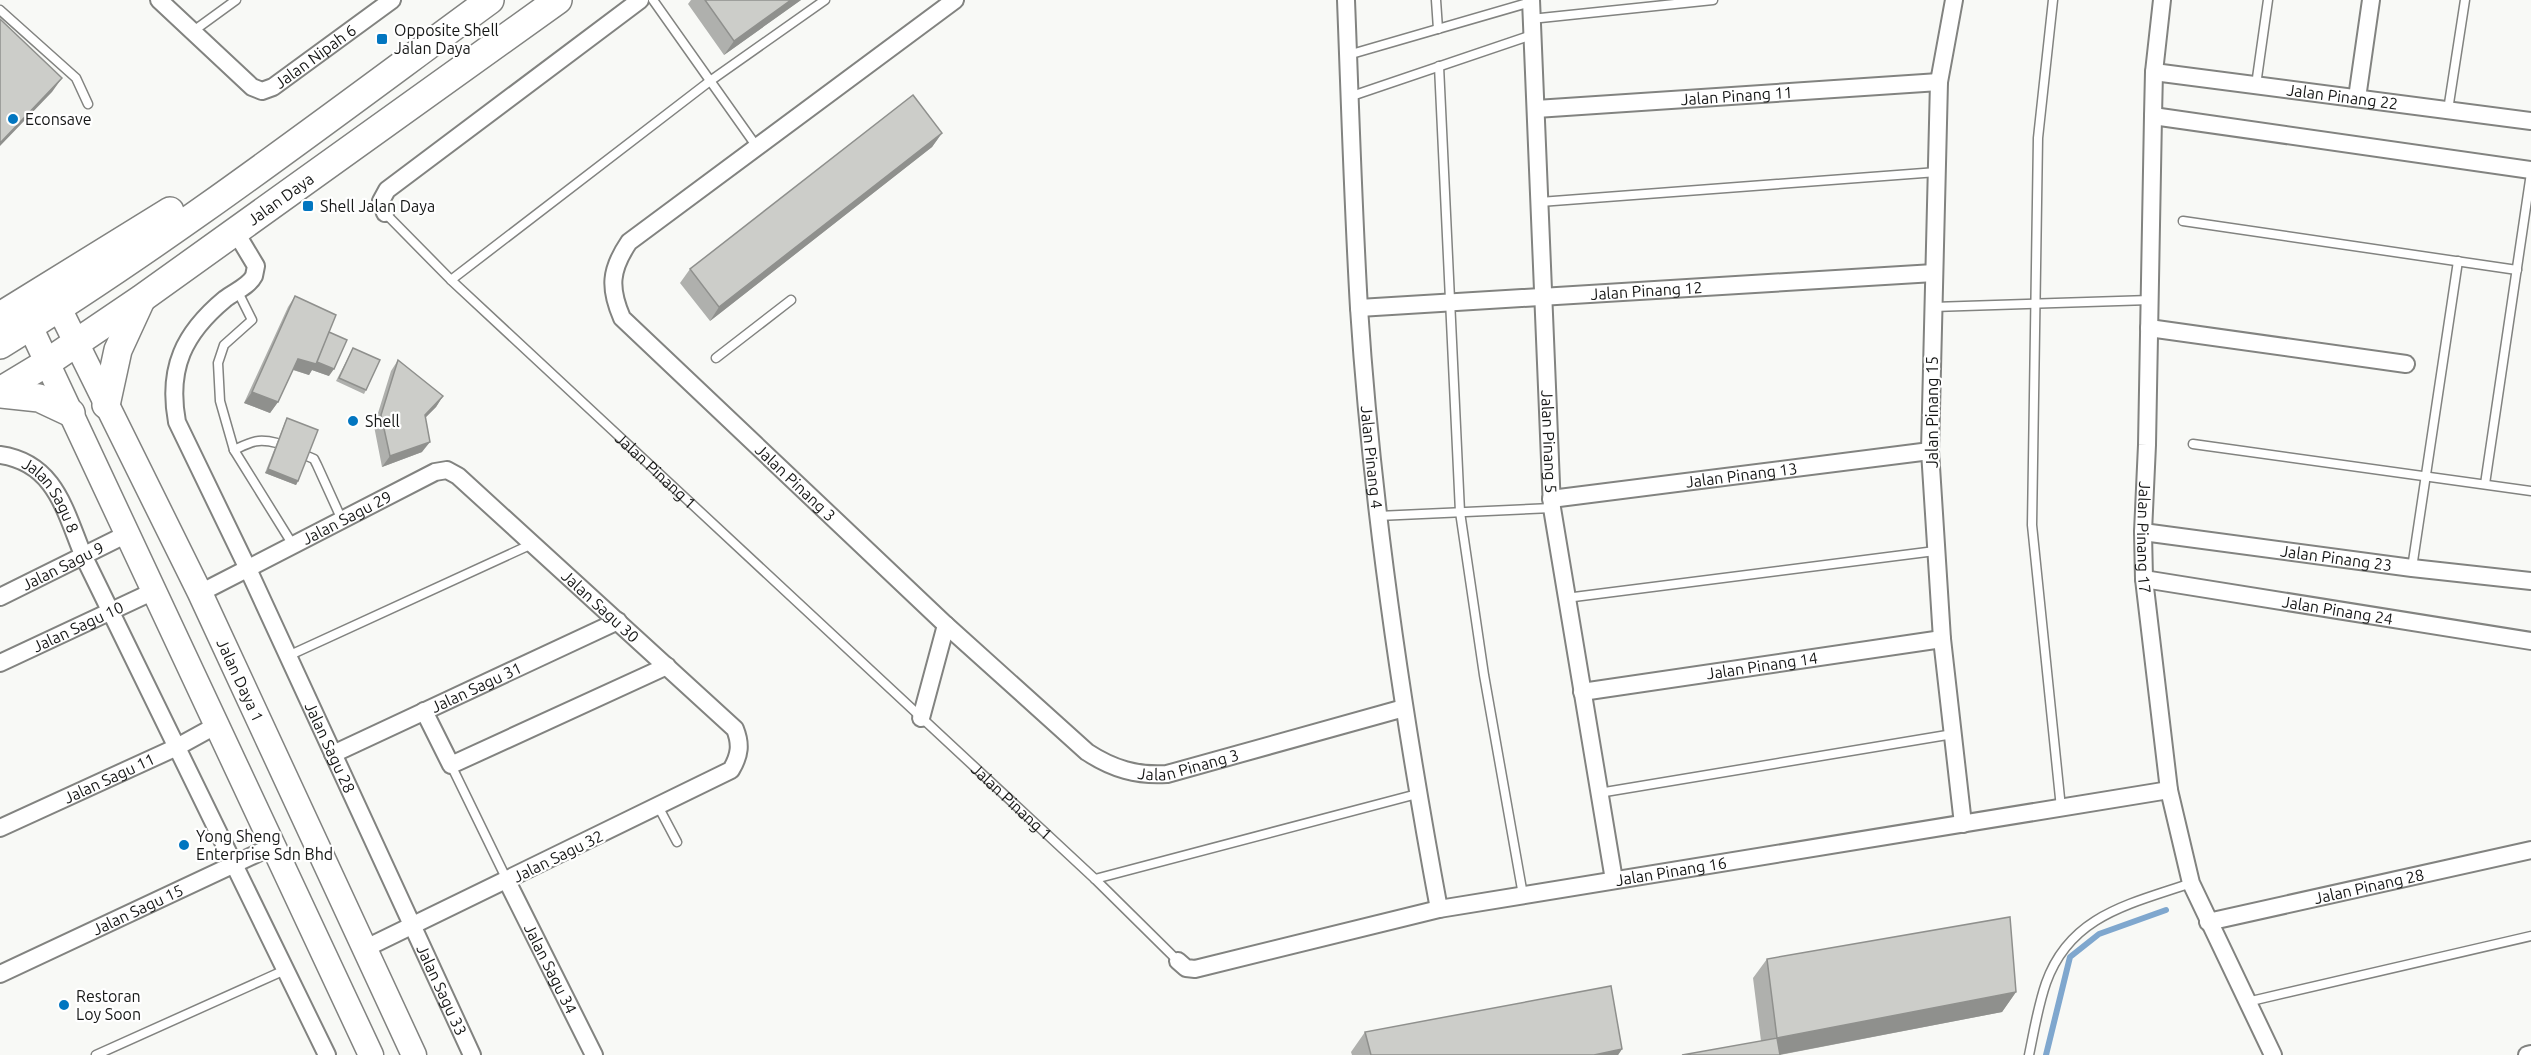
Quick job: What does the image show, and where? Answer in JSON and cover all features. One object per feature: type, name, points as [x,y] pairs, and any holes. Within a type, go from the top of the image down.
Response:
[{"type":"main road","points":[[0,345],[59,308],[229,190],[489,0]]},
{"type":"main road","name":"Jalan Daya","points":[[0,393],[141,299],[558,0]]},
{"type":"main road","points":[[0,316],[195,196],[229,190]]},
{"type":"main road","points":[[106,405],[118,350],[141,299]]},
{"type":"main road","name":"Jalan Daya 1","points":[[59,308],[200,593],[414,1055]]},
{"type":"main road","points":[[30,326],[371,1055]]},
{"type":"main road","points":[[0,393],[39,398],[71,413]]},
{"type":"street","name":"Jalan Nipah 6","points":[[159,0],[252,87],[262,91],[273,87],[392,0]]},
{"type":"street","name":"Jalan Pinang 1","points":[[385,213],[381,201],[387,190],[640,0]]},
{"type":"street","name":"Jalan Pinang 3","points":[[955,0],[629,242],[620,255],[612,287],[614,300],[622,318],[946,625],[1087,752],[1107,765],[1148,775],[1167,774],[1404,708]]},
{"type":"street","name":"Jalan Pinang 4","points":[[1346,0],[1359,308],[1378,516],[1417,794],[1439,909]]},
{"type":"street","name":"Jalan Pinang 15","points":[[1953,0],[1939,82],[1930,451],[1942,639],[1963,824]]},
{"type":"street","name":"Jalan Pinang 17","points":[[2163,0],[2154,72],[2143,532],[2144,579],[2169,790],[2191,883],[2273,1055]]},
{"type":"street","points":[[2357,98],[2371,0]]},
{"type":"street","name":"Jalan Pinang 5","points":[[1531,1],[1552,504],[1614,880]]},
{"type":"street","name":"Jalan Pinang 22","points":[[2154,72],[2531,121]]},
{"type":"street","name":"Jalan Pinang 11","points":[[1536,109],[1939,82]]},
{"type":"street","points":[[2153,116],[2531,172]]},
{"type":"street","name":"Jalan Sagu 28","points":[[235,231],[255,266],[252,280],[205,316],[189,339],[177,367],[174,402],[180,432],[248,569],[413,926]]},
{"type":"street","name":"Jalan Pinang 12","points":[[1359,308],[1934,273]]},
{"type":"street","points":[[2149,328],[2406,364]]},
{"type":"street","name":"Jalan Pinang 13","points":[[1552,504],[1930,451]]},
{"type":"street","name":"Jalan Sagu 8","points":[[0,455],[29,464],[47,479],[58,497],[84,557],[327,1055]]},
{"type":"street","name":"Jalan Sagu 29","points":[[200,593],[435,472],[447,470]]},
{"type":"street","name":"Jalan Sagu 30","points":[[447,470],[458,476],[735,729],[739,751]]},
{"type":"street","name":"Jalan Pinang 23","points":[[2143,532],[2412,568],[2531,581]]},
{"type":"street","name":"Jalan Sagu 9","points":[[0,597],[127,534]]},
{"type":"street","name":"Jalan Pinang 24","points":[[2144,579],[2531,641]]},
{"type":"street","name":"Jalan Sagu 10","points":[[0,663],[154,591]]},
{"type":"street","name":"Jalan Sagu 31","points":[[333,754],[618,621]]},
{"type":"street","points":[[921,718],[946,625]]},
{"type":"street","name":"Jalan Pinang 14","points":[[1582,692],[1942,639]]},
{"type":"street","points":[[424,711],[451,765],[667,666]]},
{"type":"street","name":"Jalan Sagu 11","points":[[0,828],[177,747],[217,725]]},
{"type":"street","name":"Jalan Sagu 32","points":[[364,949],[731,770],[739,751]]},
{"type":"street","name":"Jalan Pinang 16","points":[[1178,961],[1186,968],[1195,969],[1439,909],[2169,790]]},
{"type":"street","name":"Jalan Sagu 15","points":[[0,974],[273,846]]},
{"type":"street","name":"Jalan Pinang 28","points":[[2208,922],[2531,850]]},
{"type":"street","name":"Jalan Sagu 34","points":[[507,881],[594,1055]]},
{"type":"street","name":"Jalan Sagu 33","points":[[413,926],[472,1055]]},
{"type":"lane","points":[[192,32],[236,0]]},
{"type":"lane","points":[[653,0],[757,147]]},
{"type":"lane","points":[[451,280],[710,81],[825,0]]},
{"type":"lane","points":[[1436,0],[1438,29]]},
{"type":"lane","points":[[1349,97],[1439,66],[1532,27],[1713,0]]},
{"type":"lane","points":[[2053,0],[2038,138],[2032,525],[2061,808]]},
{"type":"lane","points":[[2256,85],[2268,0]]},
{"type":"lane","points":[[2448,110],[2465,0]]},
{"type":"lane","points":[[1348,55],[1531,1]]},
{"type":"lane","points":[[0,10],[76,78],[88,104]]},
{"type":"lane","points":[[1439,66],[1460,512],[1484,675],[1523,895]]},
{"type":"lane","points":[[1540,202],[1937,172]]},
{"type":"lane","points":[[2485,484],[2531,172]]},
{"type":"lane","name":"Jalan Pinang 1","points":[[385,213],[451,280],[1095,879],[1178,961]]},
{"type":"lane","points":[[2183,221],[2517,270]]},
{"type":"lane","points":[[2412,568],[2457,261]]},
{"type":"lane","points":[[237,290],[252,320],[224,345],[218,363],[220,401],[234,450],[293,546]]},
{"type":"lane","points":[[716,358],[791,300]]},
{"type":"lane","points":[[1933,307],[2150,300]]},
{"type":"lane","points":[[234,450],[262,439],[277,443]]},
{"type":"lane","points":[[2193,444],[2531,491]]},
{"type":"lane","points":[[307,456],[317,465],[342,521]]},
{"type":"lane","points":[[1378,516],[1552,504]]},
{"type":"lane","points":[[288,656],[533,544]]},
{"type":"lane","points":[[1566,598],[1935,551]]},
{"type":"lane","points":[[1599,793],[1954,734]]},
{"type":"lane","points":[[451,765],[507,881]]},
{"type":"lane","points":[[1095,879],[1417,794]]},
{"type":"lane","points":[[658,806],[677,842]]},
{"type":"lane","points":[[2029,1055],[2046,982],[2069,941],[2094,920],[2120,908],[2191,883]]},
{"type":"lane","points":[[2247,1002],[2531,936]]},
{"type":"lane","points":[[96,1055],[285,970]]},
{"type":"building","points":[[705,0],[791,0],[734,41]]},
{"type":"building","name":"Econsave","points":[[0,19],[62,78],[0,143]]},
{"type":"building","points":[[913,95],[942,133],[719,307],[690,269]]},
{"type":"building","points":[[295,296],[336,315],[316,364],[298,359],[278,402],[252,392]]},
{"type":"building","points":[[329,332],[347,340],[334,369],[317,362]]},
{"type":"building","points":[[353,348],[380,360],[366,390],[339,378]]},
{"type":"building","points":[[398,360],[443,396],[425,415],[430,442],[390,456],[381,415]]},
{"type":"building","points":[[287,418],[318,430],[298,481],[268,469]]},
{"type":"building","points":[[2010,917],[2016,992],[1777,1038],[1767,959]]},
{"type":"building","points":[[1611,986],[1622,1049],[1594,1055],[1371,1055],[1365,1032]]},
{"type":"building","points":[[1777,1038],[1780,1055],[1682,1055]]},
{"type":"waterway","points":[[2046,1055],[2070,957],[2099,934],[2166,910]]},
{"type":"place","name":"Opposite Shell Jalan Daya","points":[[382,39]]},
{"type":"place","name":"Econsave","points":[[13,119]]},
{"type":"place","name":"Shell Jalan Daya","points":[[308,206]]},
{"type":"place","name":"Shell","points":[[353,421]]},
{"type":"place","name":"Yong Sheng Enterprise Sdn Bhd","points":[[184,845]]},
{"type":"place","name":"Restoran Loy Soon","points":[[64,1005]]}]
